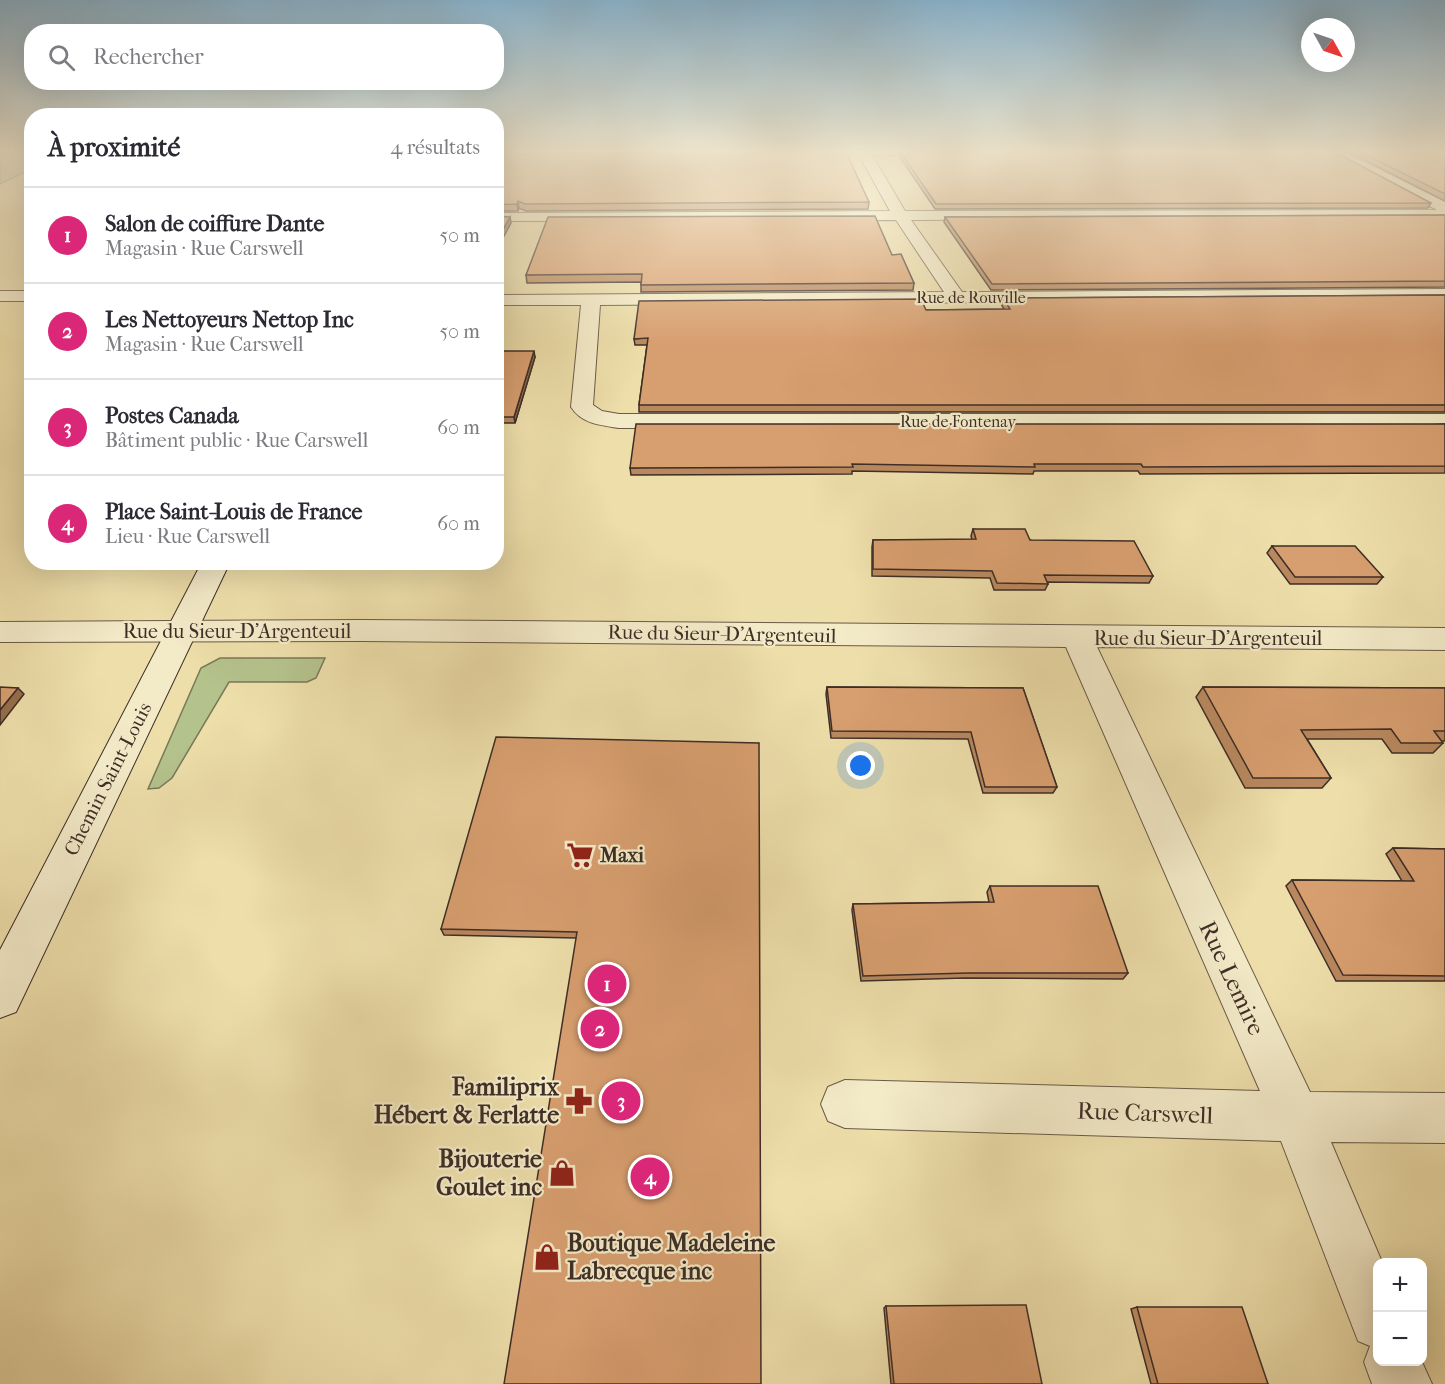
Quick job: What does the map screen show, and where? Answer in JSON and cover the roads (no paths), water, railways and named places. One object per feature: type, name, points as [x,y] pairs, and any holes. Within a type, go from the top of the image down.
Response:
[{"type":"street","points":[[504,217],[686,216]]},
{"type":"street","points":[[900,216],[957,297]]},
{"type":"street","name":"Rue de Rouville","points":[[504,300],[1445,294]]},
{"type":"street","points":[[0,296],[24,296]]},
{"type":"street","name":"Rue de Fontenay","points":[[591,299],[582,407],[594,417],[619,421],[1445,421]]},
{"type":"street","name":"Chemin Saint-Louis","points":[[0,996],[212,570]]},
{"type":"street","name":"Rue du Sieur-D'Argenteuil","points":[[0,632],[391,631],[1445,639]]},
{"type":"street","name":"Rue Lemire","points":[[1077,638],[1296,1118],[1373,1312]]},
{"type":"street","name":"Rue Carswell","points":[[846,1104],[1296,1118],[1445,1118]]},
{"type":"street","points":[[1395,1366],[1402,1384]]},
{"type":"place","name":"Maxi","points":[[580,855]]},
{"type":"place","name":"Salon de coiffure Dante","points":[[607,984]]},
{"type":"place","name":"Les Nettoyeurs Nettop Inc","points":[[600,1029]]},
{"type":"place","name":"Familiprix Hébert & Ferlatte","points":[[579,1101]]},
{"type":"place","name":"Postes Canada","points":[[621,1101]]},
{"type":"place","name":"Bijouterie Goulet inc","points":[[562,1173]]},
{"type":"place","name":"Place Saint-Louis de France","points":[[650,1177]]},
{"type":"place","name":"Boutique Madeleine Labrecque inc","points":[[547,1257]]}]
